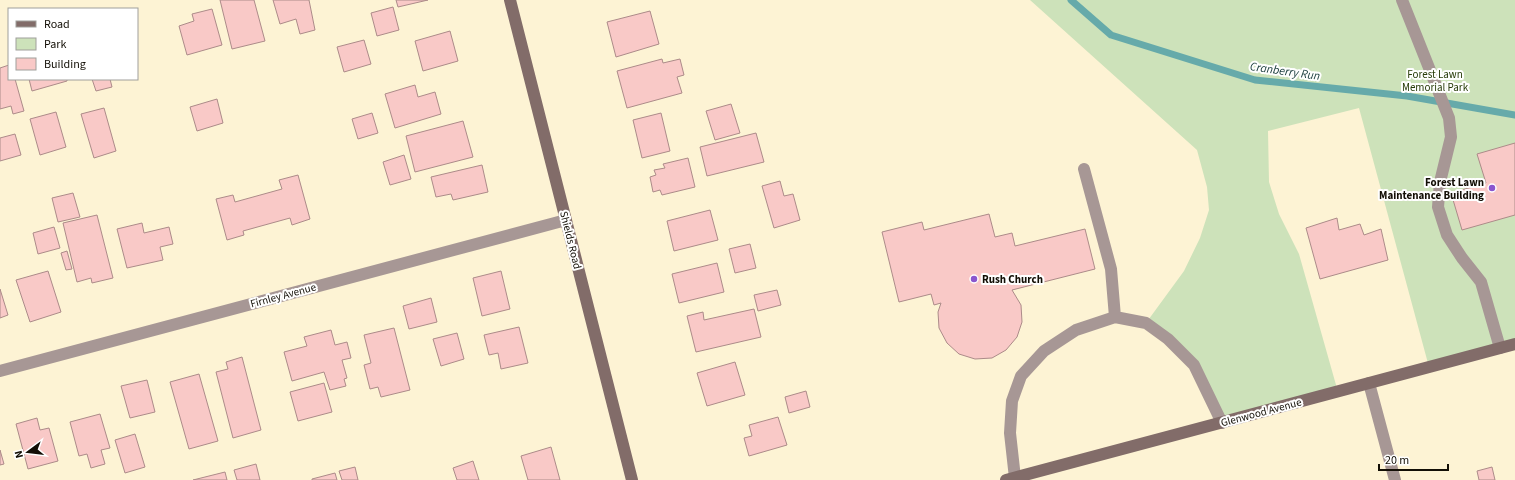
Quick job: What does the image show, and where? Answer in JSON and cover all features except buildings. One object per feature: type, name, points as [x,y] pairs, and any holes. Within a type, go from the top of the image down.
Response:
[{"type":"street","name":"Shields Road","points":[[510,0],[632,480]]},
{"type":"street","points":[[1402,0],[1438,87],[1449,118],[1451,137],[1440,182],[1438,207],[1446,235],[1481,282],[1500,348]]},
{"type":"street","points":[[1084,169],[1111,269],[1115,318]]},
{"type":"street","name":"Firnley Avenue","points":[[0,371],[566,220]]},
{"type":"street","points":[[1011,479],[1010,438],[1012,401],[1021,376],[1044,351],[1076,330],[1115,318],[1146,322],[1168,339],[1194,365],[1222,423]]},
{"type":"street","name":"Glenwood Avenue","points":[[1011,479],[1515,344]]},
{"type":"street","points":[[1368,383],[1395,480]]},
{"type":"green space","name":"Forest Lawn Memorial Park","points":[[1030,0],[1515,0],[1515,344],[1429,367],[1359,108],[1268,131],[1269,182],[1279,214],[1299,254],[1338,392],[1222,423],[1194,365],[1146,323],[1184,271],[1200,238],[1209,210],[1207,187],[1197,150]]},
{"type":"waterway","name":"Cranberry Run","points":[[1071,0],[1111,35],[1255,80],[1407,96],[1515,115]]},
{"type":"place","name":"Forest Lawn Maintenance Building","points":[[1492,188]]},
{"type":"place","name":"Rush Church","points":[[974,279]]}]
